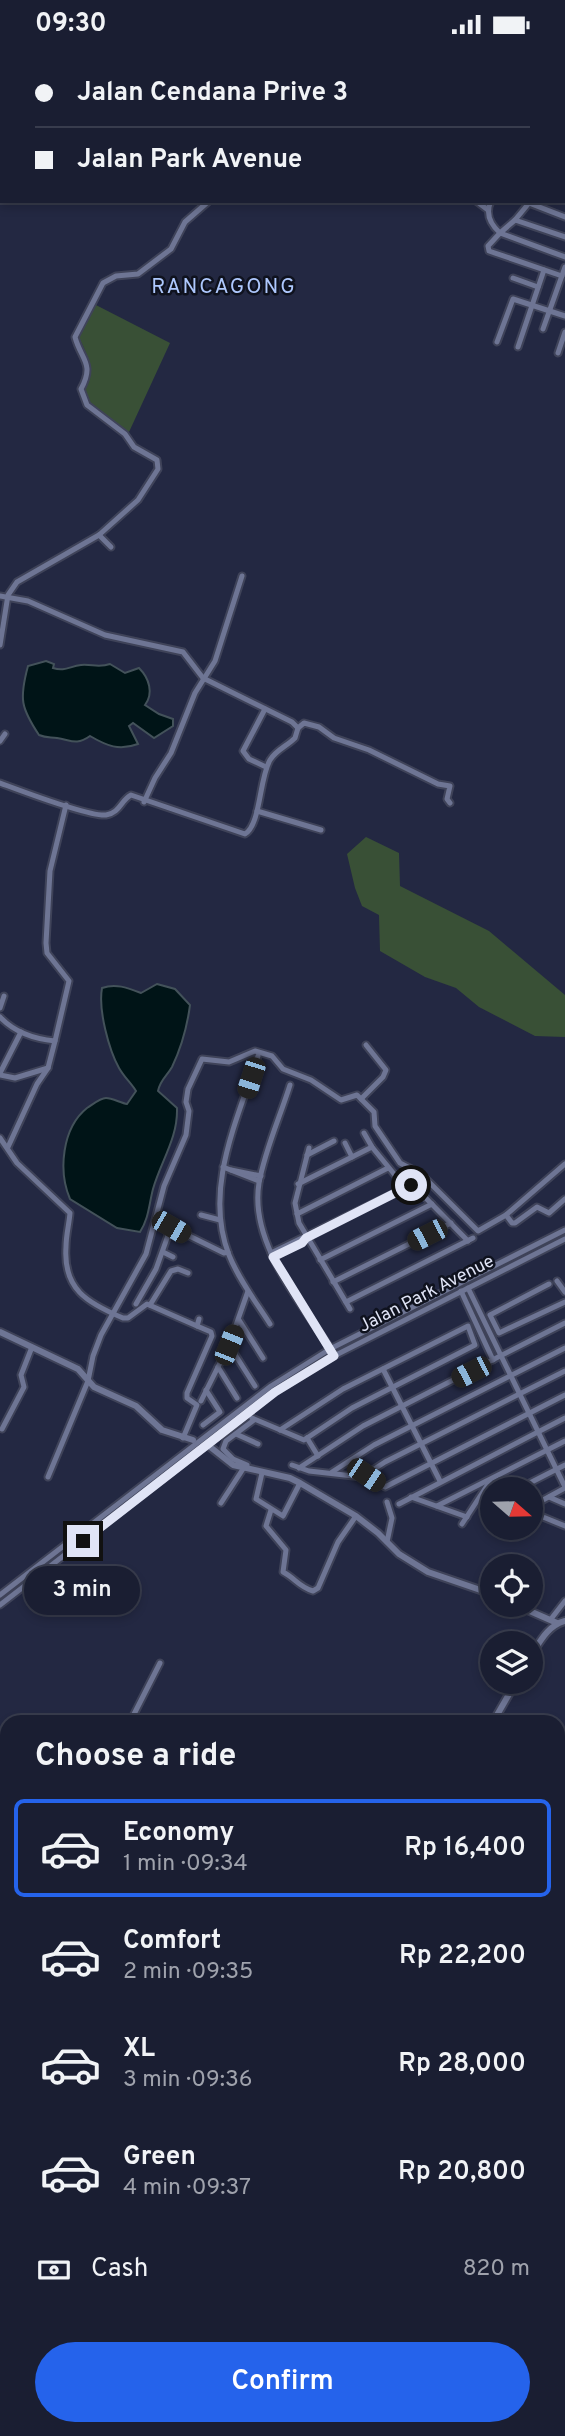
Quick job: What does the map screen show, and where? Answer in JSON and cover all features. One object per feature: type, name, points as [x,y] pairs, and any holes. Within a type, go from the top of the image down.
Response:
[{"type":"street","points":[[0,645],[8,596],[21,579],[99,535],[138,500],[159,464],[134,447],[123,432],[109,424],[85,402],[81,390],[87,380],[88,365],[76,336],[103,283],[116,276],[138,274],[171,249],[185,222],[207,203]]},
{"type":"street","points":[[479,203],[488,210],[493,226],[500,233],[565,257]]},
{"type":"street","points":[[488,210],[490,203]]},
{"type":"street","points":[[529,203],[488,247],[489,251],[562,276]]},
{"type":"street","points":[[532,203],[565,217]]},
{"type":"street","points":[[514,220],[565,237]]},
{"type":"street","points":[[543,329],[565,267]]},
{"type":"street","points":[[518,347],[544,270]]},
{"type":"street","points":[[513,278],[538,287]]},
{"type":"street","points":[[497,342],[512,300],[565,316]]},
{"type":"street","points":[[558,353],[565,332]]},
{"type":"street","points":[[99,535],[111,547]]},
{"type":"street","points":[[145,802],[171,753],[203,678],[214,664],[242,576]]},
{"type":"street","points":[[0,596],[40,605],[60,617],[105,635],[177,649],[187,655],[203,678],[298,728]]},
{"type":"street","points":[[265,709],[243,751],[249,759],[267,767]]},
{"type":"street","points":[[0,783],[106,815],[120,809],[129,795],[242,834],[252,829],[267,767],[278,750],[296,739],[298,728],[303,723],[313,725],[334,738],[369,750],[438,784],[450,786],[447,799],[450,803]]},
{"type":"street","points":[[0,741],[5,734]]},
{"type":"street","points":[[8,1147],[37,1084],[48,1067],[69,981],[46,949],[50,871],[66,805]]},
{"type":"street","points":[[257,811],[321,830]]},
{"type":"street","points":[[0,1009],[4,996]]},
{"type":"street","points":[[0,1017],[8,1026],[21,1033],[55,1041]]},
{"type":"street","points":[[21,1033],[0,1074],[15,1078],[48,1067]]},
{"type":"street","points":[[361,1099],[383,1077],[386,1070],[366,1045]]},
{"type":"street","points":[[48,1477],[88,1381],[93,1356],[112,1314],[146,1254],[164,1186],[186,1135],[190,1111],[186,1102],[188,1089],[202,1059],[229,1062],[255,1051],[272,1056],[283,1069],[311,1080],[341,1100],[355,1094],[374,1112],[375,1126],[400,1163],[421,1174],[475,1229],[482,1230],[506,1215],[565,1164]]},
{"type":"street","points":[[258,1056],[223,1167],[220,1220],[228,1252],[270,1324]]},
{"type":"street","points":[[290,1085],[260,1179],[258,1222],[272,1255],[334,1356]]},
{"type":"street","points":[[346,1302],[471,1240],[411,1185],[399,1180],[364,1133]]},
{"type":"street","points":[[0,1138],[17,1163],[70,1213],[65,1255],[71,1285],[112,1314],[128,1318],[150,1305],[172,1270],[188,1273]]},
{"type":"street","points":[[307,1155],[334,1142]]},
{"type":"street","points":[[345,1143],[352,1157]]},
{"type":"street","points":[[298,1184],[372,1147]]},
{"type":"street","points":[[309,1148],[298,1184],[295,1203],[297,1213],[306,1238],[350,1309]]},
{"type":"street","points":[[223,1167],[260,1179]]},
{"type":"street","points":[[297,1213],[388,1168]]},
{"type":"street","points":[[272,1255],[411,1185]]},
{"type":"street","points":[[506,1215],[515,1223],[537,1207],[550,1213],[565,1199]]},
{"type":"street","points":[[320,1260],[432,1203]]},
{"type":"street","points":[[201,1215],[220,1220]]},
{"type":"street","points":[[333,1282],[451,1223]]},
{"type":"street","points":[[136,1304],[156,1269],[171,1227],[193,1240],[224,1253],[228,1252]]},
{"type":"street","name":"Jalan Park Avenue","points":[[0,1595],[271,1385],[330,1349],[565,1230]]},
{"type":"street","name":"Jalan Park Avenue","points":[[0,1605],[275,1392],[334,1356],[565,1239]]},
{"type":"street","points":[[163,1252],[173,1257]]},
{"type":"street","points":[[496,1265],[499,1272]]},
{"type":"street","points":[[557,1281],[565,1292]]},
{"type":"street","points":[[550,1284],[490,1315],[499,1333],[564,1302]]},
{"type":"street","points":[[465,1289],[488,1325],[496,1359],[509,1376],[565,1487],[543,1500]]},
{"type":"street","points":[[201,1401],[229,1345],[249,1291]]},
{"type":"street","points":[[150,1305],[211,1332],[212,1336],[187,1393],[187,1398],[198,1405],[183,1438]]},
{"type":"street","points":[[197,1326],[199,1319]]},
{"type":"street","points":[[239,1320],[263,1358]]},
{"type":"street","points":[[299,1468],[363,1426],[565,1323]]},
{"type":"street","points":[[248,1413],[254,1420],[304,1440],[352,1408],[475,1345],[468,1326],[343,1389],[280,1430]]},
{"type":"street","points":[[0,1332],[78,1369],[98,1390],[145,1412],[162,1430],[193,1440]]},
{"type":"street","points":[[229,1345],[255,1386]]},
{"type":"street","points":[[2,1429],[24,1387],[21,1375],[32,1347]]},
{"type":"street","points":[[332,1472],[374,1445],[565,1347]]},
{"type":"street","points":[[218,1367],[237,1398]]},
{"type":"street","points":[[383,1369],[440,1481]]},
{"type":"street","points":[[292,1465],[309,1471],[362,1477],[565,1371]]},
{"type":"street","points":[[271,1385],[275,1392]]},
{"type":"street","points":[[202,1425],[220,1412],[206,1390]]},
{"type":"street","points":[[366,1475],[385,1487],[565,1395]]},
{"type":"street","points":[[399,1504],[565,1418]]},
{"type":"street","points":[[245,1467],[223,1449],[226,1441],[254,1420]]},
{"type":"street","points":[[236,1434],[258,1444]]},
{"type":"street","points":[[307,1438],[318,1455]]},
{"type":"street","points":[[494,1477],[565,1441]]},
{"type":"street","points":[[209,1447],[233,1465],[290,1478],[300,1483],[356,1516],[398,1554],[428,1572],[480,1590]]},
{"type":"street","points":[[542,1477],[565,1465]]},
{"type":"street","points":[[220,1503],[245,1467]]},
{"type":"street","points":[[262,1473],[256,1499],[271,1510],[286,1515],[300,1483]]},
{"type":"street","points":[[437,1506],[480,1484]]},
{"type":"street","points":[[411,1497],[467,1517]]},
{"type":"street","points":[[462,1524],[480,1497]]},
{"type":"street","points":[[548,1497],[565,1504]]},
{"type":"street","points":[[387,1502],[392,1518],[387,1542]]},
{"type":"street","points":[[271,1510],[267,1526],[286,1550],[283,1571],[292,1576],[302,1588],[314,1591],[338,1542],[356,1516]]},
{"type":"street","points":[[543,1517],[565,1526]]},
{"type":"street","points":[[543,1636],[558,1621],[565,1601]]},
{"type":"street","points":[[134,1715],[160,1663]]},
{"type":"street","points":[[497,1715],[509,1694]]},
{"type":"green space","points":[[94,304],[170,343],[129,432],[99,414],[84,395],[90,366],[77,334]]},
{"type":"green space","points":[[366,837],[399,853],[400,886],[489,931],[565,995],[565,1037],[535,1036],[479,1007],[456,988],[425,977],[380,951],[379,915],[362,906],[347,854]]},
{"type":"shaded area","points":[[46,661],[54,664],[53,668],[61,669],[110,664],[125,673],[139,668],[149,686],[145,705],[173,719],[173,726],[154,738],[133,723],[129,726],[138,744],[125,747],[108,745],[90,736],[74,741],[39,735],[25,710],[23,687],[28,666]]},
{"type":"shaded area","points":[[157,984],[175,989],[190,1005],[179,1052],[158,1091],[177,1108],[177,1119],[140,1232],[117,1228],[70,1199],[64,1176],[64,1163],[67,1138],[87,1108],[106,1098],[127,1104],[136,1091],[121,1071],[112,1051],[103,1018],[102,988],[117,986],[141,993]]},
{"type":"district","name":"RANCAGONG","points":[[224,286]]},
{"type":"route","points":[[83,1541],[275,1392],[334,1356],[273,1257],[411,1185]]}]
